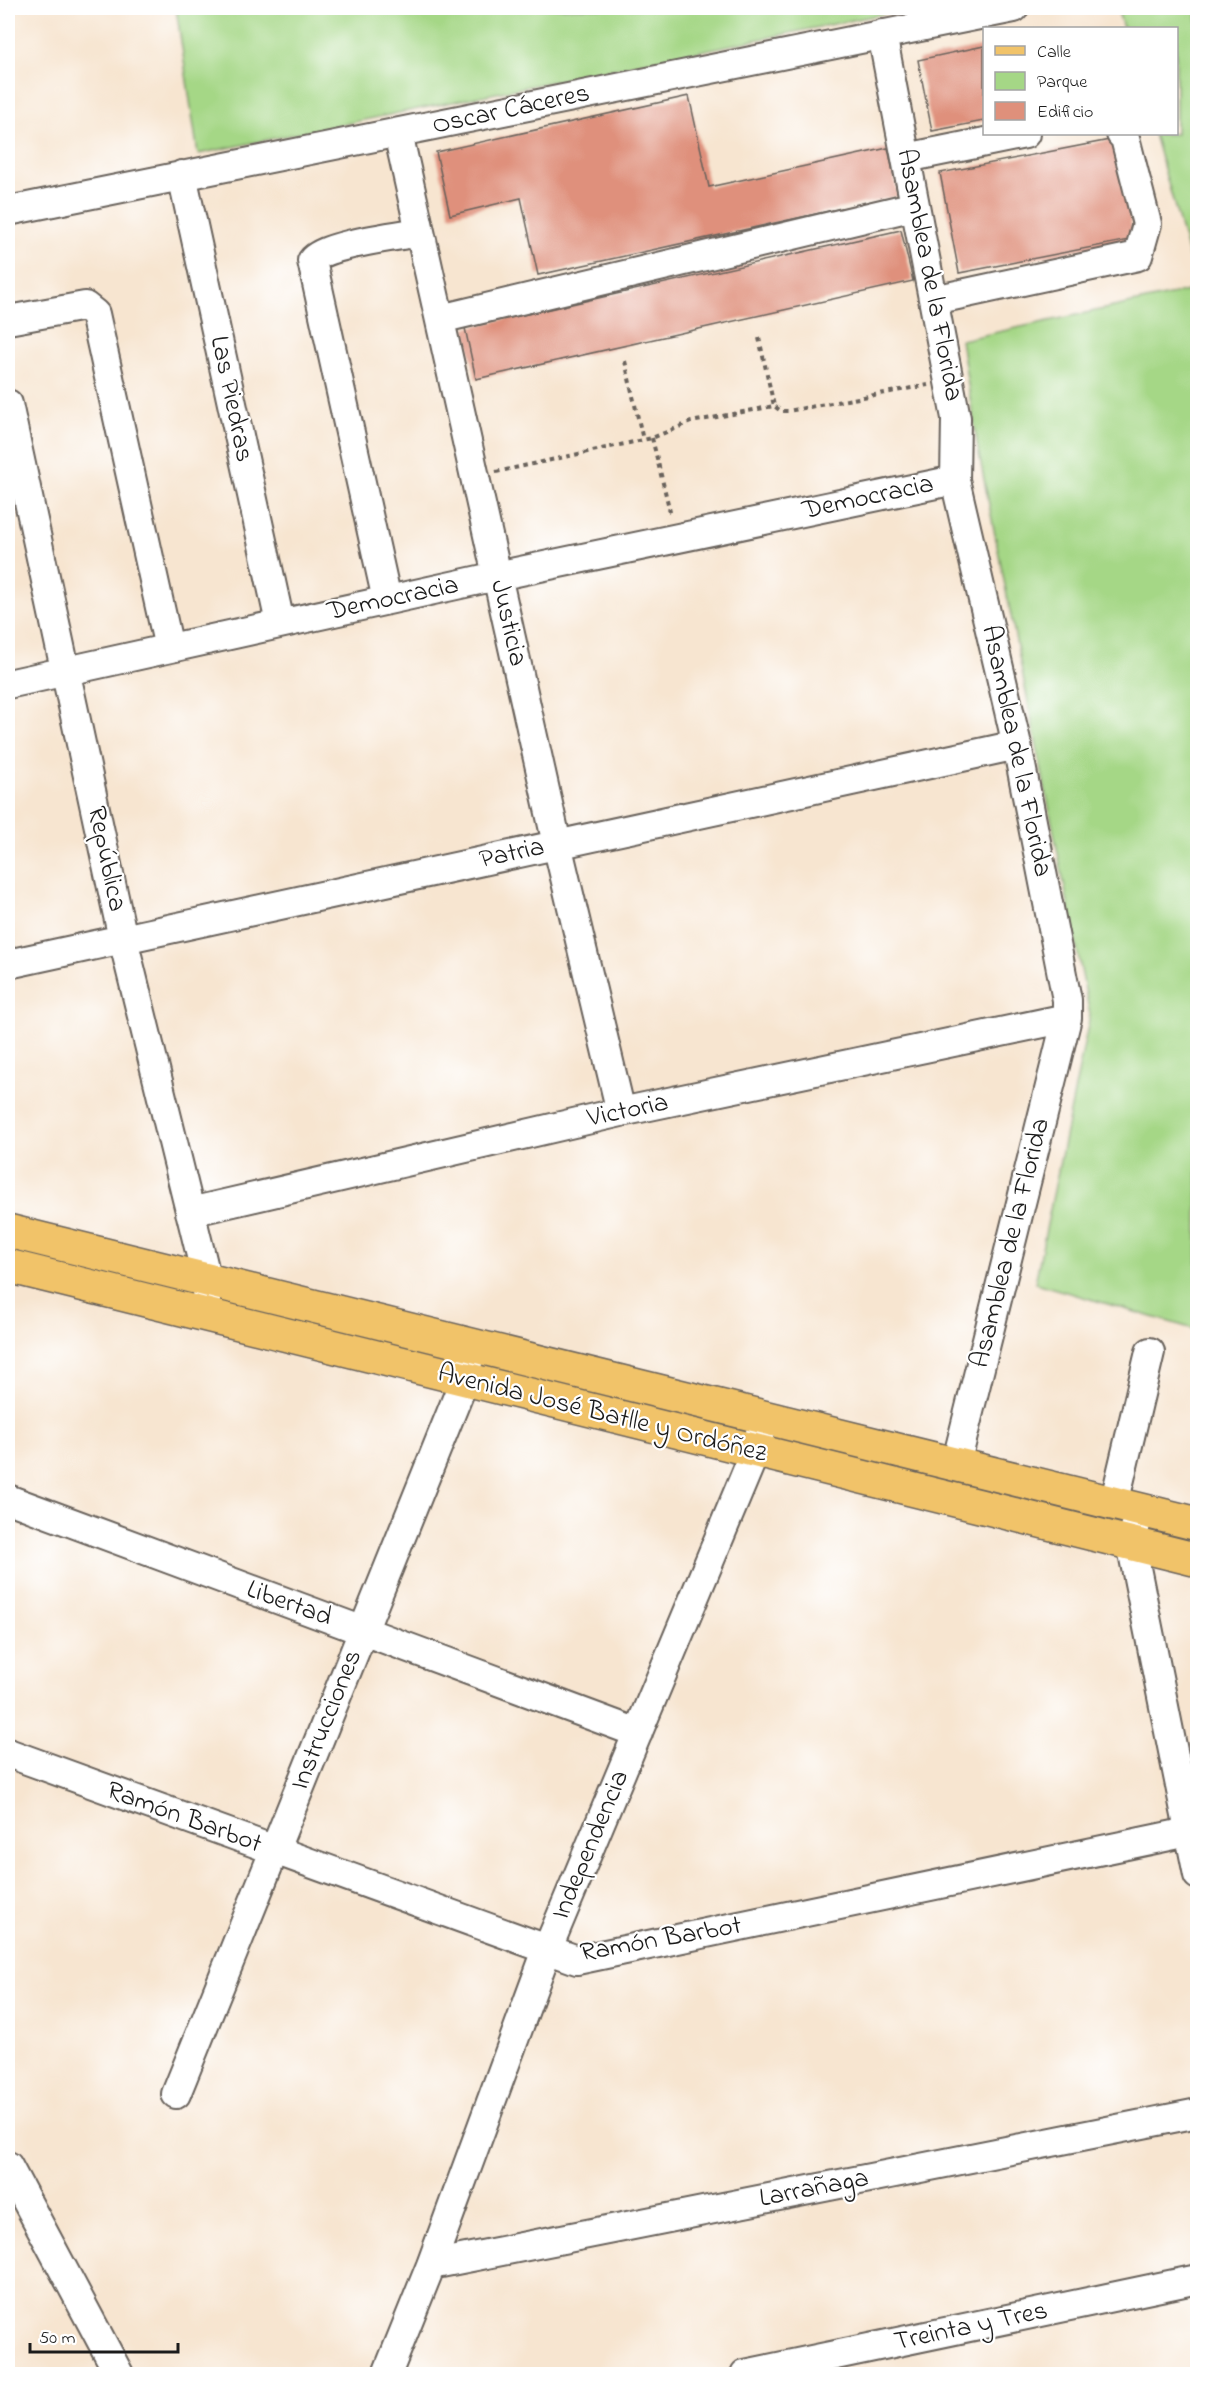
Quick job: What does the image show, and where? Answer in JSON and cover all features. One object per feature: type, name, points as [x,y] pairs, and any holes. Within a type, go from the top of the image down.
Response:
[{"type":"main road","name":"Avenida José Batlle y Ordóñez","points":[[8,1231],[1197,1524]]},
{"type":"main road","name":"Avenida José Batlle y Ordóñez","points":[[8,1266],[206,1313],[464,1381],[1197,1560]]},
{"type":"street","name":"Oscar Cáceres","points":[[8,211],[1014,8]]},
{"type":"street","name":"Asamblea de la Florida","points":[[882,34],[956,418],[955,480],[1017,745],[1067,1000],[1067,1018],[956,1464]]},
{"type":"street","name":"Justicia","points":[[398,133],[557,844],[621,1112]]},
{"type":"street","points":[[906,158],[1020,135]]},
{"type":"street","points":[[934,300],[1138,256],[1147,224],[1125,138],[1122,135]]},
{"type":"street","name":"Las Piedras","points":[[182,175],[280,623]]},
{"type":"street","points":[[440,319],[915,206]]},
{"type":"street","points":[[387,600],[312,261],[315,256],[329,250],[420,232]]},
{"type":"street","points":[[8,320],[86,306],[95,314],[169,648]]},
{"type":"street","name":"República","points":[[8,404],[123,939],[207,1280],[206,1313]]},
{"type":"street","name":"Democracia","points":[[8,684],[497,576],[955,480]]},
{"type":"street","name":"Patria","points":[[8,964],[1017,745]]},
{"type":"street","name":"Victoria","points":[[190,1212],[621,1112],[1067,1018]]},
{"type":"street","name":"Instrucciones","points":[[176,2094],[464,1381],[472,1344]]},
{"type":"street","points":[[1150,1352],[1127,1507],[1131,1544],[1193,1831],[1197,1875]]},
{"type":"street","name":"Independencia","points":[[387,2374],[431,2265],[547,1950],[754,1452],[763,1418]]},
{"type":"street","name":"Libertad","points":[[8,1499],[638,1733]]},
{"type":"street","name":"Ramón Barbot","points":[[8,1753],[274,1852],[577,1960],[1193,1831]]},
{"type":"street","name":"Larrañaga","points":[[431,2265],[1197,2114]]},
{"type":"street","points":[[8,2166],[119,2374]]},
{"type":"street","name":"Treinta y Tres","points":[[745,2374],[1197,2279]]},
{"type":"path","points":[[759,338],[774,406],[781,411],[949,381]]},
{"type":"path","points":[[625,361],[643,440]]},
{"type":"path","points":[[475,477],[652,438],[691,422],[774,406]]},
{"type":"path","points":[[652,438],[676,538]]},
{"type":"green space","points":[[176,8],[912,8],[198,154]]},
{"type":"green space","points":[[1117,8],[1197,8],[1197,285],[1154,135],[1178,135],[1178,27],[1123,27]]},
{"type":"green space","points":[[1198,289],[1197,1330],[1035,1283],[1090,1015],[978,449],[961,340]]},
{"type":"building","points":[[983,46],[983,121],[932,131],[918,60]]},
{"type":"building","points":[[689,96],[709,187],[888,148],[898,196],[538,275],[521,198],[450,215],[436,152]]},
{"type":"building","points":[[1115,139],[1134,239],[959,273],[940,173]]},
{"type":"building","points":[[901,230],[913,281],[476,379],[465,328]]}]
